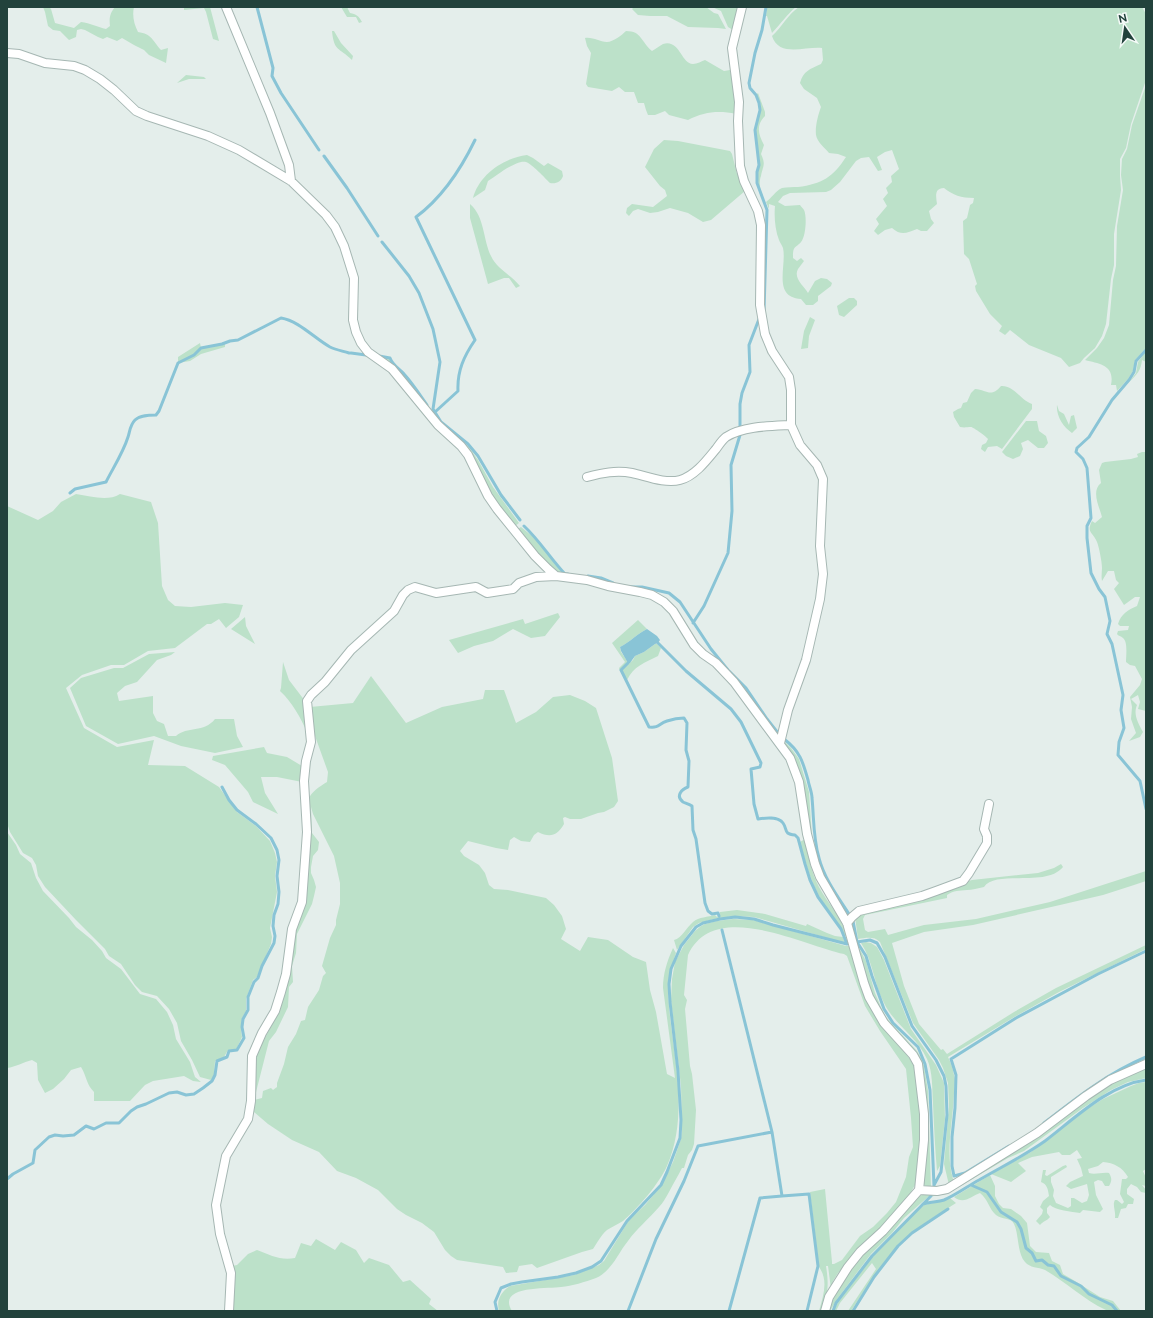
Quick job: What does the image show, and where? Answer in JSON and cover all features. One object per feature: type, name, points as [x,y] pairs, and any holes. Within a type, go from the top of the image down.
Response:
[{"type":"street","points":[[226,7],[272,119],[289,165],[291,181]]},
{"type":"street","points":[[742,7],[732,48],[739,102],[738,121],[740,166],[744,181],[758,211],[761,225],[761,317],[765,334],[772,351],[789,377],[791,390],[791,425],[800,445],[817,465],[823,479],[820,546],[823,574],[820,599],[806,660],[788,710],[780,743]]},
{"type":"street","points":[[7,53],[19,54],[45,63],[74,66],[85,70],[114,90],[136,111],[208,136],[239,150],[291,181],[326,215],[335,227],[344,246],[354,278],[353,320],[361,343],[368,352],[392,369],[438,425],[461,446],[468,455],[488,496],[497,509],[535,556],[556,576]]},
{"type":"street","points":[[587,477],[607,472],[618,472],[630,473],[666,481],[680,480],[703,466],[725,438],[740,431],[791,425]]},
{"type":"street","points":[[229,1311],[228,1303],[231,1274],[220,1234],[216,1205],[226,1156],[248,1119],[251,1100],[252,1056],[262,1033],[275,1011],[282,992],[292,929],[302,902],[307,832],[304,781],[306,761],[311,742],[307,701],[310,695],[325,682],[351,650],[394,611],[403,595],[408,590],[415,587],[436,592],[476,587],[487,593],[513,588],[519,583],[536,577],[556,576],[587,580],[608,586],[640,592],[664,602],[673,611],[694,645],[703,654],[716,663],[734,682],[780,743],[795,768],[799,782],[807,834],[814,864],[847,923],[869,997],[884,1023],[913,1055],[918,1064],[924,1114],[924,1140],[919,1190],[883,1230],[860,1252],[848,1267],[829,1297],[825,1311]]},
{"type":"street","points":[[847,923],[859,911],[929,894],[963,881],[987,843],[987,836],[984,829],[989,804]]},
{"type":"street","points":[[919,1190],[937,1191],[947,1188],[1038,1133],[1086,1096],[1110,1080],[1146,1064]]},
{"type":"green space","points":[[43,7],[49,7],[51,9],[55,23],[74,28],[81,22],[106,29],[110,26],[110,16],[115,7],[134,7],[133,14],[135,26],[138,32],[149,36],[161,50],[168,48],[166,63],[149,55],[144,50],[122,38],[117,41],[107,37],[103,39],[81,29],[77,30],[76,37],[69,40],[60,31],[53,30],[48,26]]},
{"type":"green space","points":[[184,7],[210,7],[219,41],[213,39],[204,8],[184,10]]},
{"type":"green space","points":[[341,7],[347,7],[350,13],[360,18],[362,22],[359,23],[356,17],[347,17]]},
{"type":"green space","points":[[634,7],[706,7],[718,14],[726,29],[688,27],[667,16],[638,15],[632,9]]},
{"type":"green space","points":[[712,7],[739,7],[733,30],[728,27],[721,11]]},
{"type":"green space","points":[[767,7],[796,7],[772,33],[766,16]]},
{"type":"green space","points":[[799,7],[1142,7],[1146,14],[1146,80],[1131,124],[1126,148],[1120,159],[1121,190],[1114,234],[1114,265],[1106,324],[1102,336],[1095,348],[1080,363],[1069,367],[1061,358],[1029,345],[1010,330],[1005,335],[999,331],[1002,326],[990,314],[976,291],[975,286],[977,284],[969,259],[964,254],[963,221],[967,218],[970,205],[973,203],[974,198],[958,196],[944,188],[941,188],[936,193],[937,204],[929,211],[931,219],[934,223],[927,231],[917,229],[907,233],[901,233],[892,228],[885,230],[878,235],[874,231],[879,224],[876,219],[887,206],[883,199],[888,193],[886,188],[892,182],[891,176],[899,169],[892,150],[877,157],[882,170],[878,171],[869,157],[861,158],[856,161],[840,182],[831,190],[826,192],[790,193],[783,196],[778,202],[785,206],[800,205],[804,209],[806,226],[804,235],[801,242],[794,249],[793,254],[793,258],[797,261],[801,258],[804,261],[797,272],[800,282],[808,293],[815,281],[821,278],[827,279],[832,283],[831,286],[818,296],[818,301],[813,305],[806,305],[801,299],[792,297],[787,293],[783,280],[784,255],[777,232],[775,206],[769,204],[769,209],[766,202],[782,188],[806,186],[826,178],[836,170],[846,157],[829,153],[821,145],[816,135],[816,128],[821,107],[817,98],[804,89],[800,83],[805,73],[821,64],[823,60],[822,48],[787,49],[776,43],[772,36]]},
{"type":"green space","points":[[332,31],[334,31],[341,43],[353,56],[352,60],[336,46]]},
{"type":"green space","points":[[626,31],[631,31],[638,35],[652,51],[663,44],[669,43],[677,48],[689,63],[695,64],[705,60],[724,71],[730,70],[737,98],[736,114],[711,112],[688,120],[669,115],[665,111],[655,115],[648,115],[644,103],[638,103],[634,92],[625,92],[619,87],[612,91],[588,87],[586,84],[591,53],[585,38],[609,42]]},
{"type":"green space","points":[[186,75],[204,77],[206,79],[189,79],[177,83]]},
{"type":"green space","points":[[1146,85],[1146,348],[1135,360],[1133,371],[1128,379],[1117,391],[1116,385],[1111,385],[1111,373],[1105,366],[1085,360],[1097,348],[1104,338],[1109,325],[1113,280],[1116,266],[1117,226],[1123,190],[1121,175],[1122,159],[1127,149],[1132,125]]},
{"type":"green space","points":[[758,93],[765,112],[765,116],[759,126],[760,137],[764,145],[761,154],[764,163],[760,180],[761,193],[758,183],[760,164],[755,130],[761,110],[760,102],[756,95]]},
{"type":"green space","points":[[664,140],[678,141],[730,151],[737,174],[745,191],[711,220],[703,222],[688,213],[670,208],[650,213],[638,209],[633,211],[629,216],[626,213],[627,208],[632,204],[653,207],[667,196],[665,190],[645,167],[654,149]]},
{"type":"green space","points":[[527,155],[544,166],[548,163],[562,171],[563,176],[561,180],[556,183],[550,183],[532,165],[526,162],[517,163],[488,181],[485,190],[473,198],[481,182],[493,169],[509,160]]},
{"type":"green space","points":[[470,204],[475,209],[481,222],[488,250],[494,261],[520,286],[516,288],[509,278],[504,278],[488,284],[470,218]]},
{"type":"green space","points":[[849,298],[854,298],[857,301],[857,305],[844,317],[839,315],[837,306]]},
{"type":"green space","points":[[810,317],[815,320],[809,336],[808,348],[801,349],[804,331]]},
{"type":"green space","points":[[200,343],[201,348],[213,347],[225,343],[225,347],[201,354],[190,361],[178,363],[178,357]]},
{"type":"green space","points":[[1146,351],[1146,362],[1142,360],[1141,367],[1129,382],[1136,373],[1138,362]]},
{"type":"green space","points":[[378,357],[390,359],[393,366],[403,374],[425,406],[393,368]]},
{"type":"green space","points":[[1001,386],[1010,388],[1032,404],[1032,409],[1002,449],[997,446],[988,447],[985,452],[981,449],[982,445],[986,443],[988,439],[972,427],[960,427],[954,417],[953,412],[961,408],[963,403],[967,402],[971,393],[975,389],[994,392]]},
{"type":"green space","points":[[1057,405],[1059,411],[1064,414],[1069,425],[1071,416],[1074,415],[1077,428],[1072,433],[1061,421]]},
{"type":"green space","points":[[428,410],[432,411],[440,422],[469,447],[493,487],[519,523],[515,526],[497,505],[468,451],[451,432],[438,422]]},
{"type":"green space","points":[[1026,421],[1037,421],[1039,431],[1046,436],[1048,443],[1044,448],[1038,448],[1028,440],[1021,443],[1023,449],[1020,456],[1013,459],[1006,456],[1002,452]]},
{"type":"green space","points":[[1146,452],[1146,711],[1138,709],[1140,702],[1138,695],[1131,699],[1137,705],[1136,715],[1143,732],[1140,737],[1129,741],[1136,733],[1131,719],[1132,707],[1130,697],[1140,685],[1142,679],[1135,666],[1126,662],[1126,642],[1117,634],[1118,631],[1128,630],[1129,626],[1120,626],[1118,624],[1125,613],[1137,606],[1140,597],[1135,597],[1124,605],[1114,589],[1119,583],[1116,580],[1114,571],[1108,571],[1102,581],[1102,565],[1099,551],[1097,542],[1090,530],[1090,525],[1092,521],[1095,523],[1102,517],[1096,494],[1098,486],[1101,483],[1099,470],[1102,463],[1131,459],[1138,457],[1137,454]]},
{"type":"green space","points":[[76,494],[110,498],[120,494],[151,502],[158,523],[162,586],[168,600],[175,606],[191,607],[225,603],[243,605],[239,617],[226,628],[219,619],[211,624],[207,624],[175,648],[148,651],[124,665],[111,665],[82,675],[66,688],[84,728],[117,747],[154,740],[148,765],[185,766],[219,787],[237,812],[256,826],[270,841],[275,853],[277,862],[275,876],[277,892],[270,928],[272,937],[271,944],[257,977],[253,980],[246,999],[246,1011],[242,1018],[242,1037],[236,1050],[228,1050],[224,1057],[215,1061],[214,1075],[211,1080],[200,1077],[181,1041],[177,1023],[169,1009],[157,996],[142,992],[135,985],[121,964],[109,956],[105,949],[45,887],[38,876],[36,865],[32,858],[23,853],[10,832],[7,823],[7,506],[38,520],[53,511],[61,502]]},
{"type":"green space","points":[[521,527],[537,540],[563,574],[544,562],[516,530]]},
{"type":"green space","points":[[558,613],[560,617],[545,636],[531,638],[513,629],[493,641],[474,646],[458,653],[449,640],[523,619],[525,624]]},
{"type":"green space","points":[[245,617],[246,626],[255,644],[231,629]]},
{"type":"green space","points":[[638,620],[647,629],[620,647],[621,652],[628,662],[620,671],[619,668],[625,662],[612,643]]},
{"type":"green space","points":[[655,644],[661,648],[658,656],[636,668],[627,680],[622,670],[633,660],[635,656],[644,652]]},
{"type":"green space","points":[[175,652],[157,660],[137,682],[125,686],[117,693],[119,701],[153,696],[153,713],[157,721],[164,724],[168,736],[176,736],[185,731],[201,728],[211,723],[215,719],[234,719],[237,736],[243,747],[215,753],[181,746],[154,736],[118,744],[86,726],[70,688],[81,678],[114,668],[123,668],[149,654]]},
{"type":"green space","points":[[283,662],[289,680],[305,701],[308,734],[289,700],[280,691]]},
{"type":"green space","points":[[371,676],[406,723],[442,707],[483,699],[485,690],[504,690],[516,723],[536,712],[553,697],[570,695],[585,701],[596,708],[612,758],[618,801],[614,807],[604,812],[581,819],[570,819],[565,817],[563,818],[564,824],[559,831],[553,835],[546,835],[538,832],[534,835],[530,842],[521,841],[514,837],[510,840],[508,850],[468,841],[460,851],[464,856],[479,865],[485,873],[489,885],[494,889],[508,890],[546,898],[554,905],[562,916],[566,929],[561,939],[580,951],[588,937],[608,940],[633,957],[646,962],[650,990],[656,1012],[667,1074],[675,1078],[663,988],[666,968],[673,948],[676,953],[672,965],[668,996],[677,1072],[679,1104],[676,1136],[672,1151],[667,1166],[648,1195],[623,1221],[607,1230],[593,1249],[537,1268],[532,1264],[519,1266],[517,1272],[506,1273],[503,1267],[457,1260],[445,1250],[434,1232],[422,1223],[397,1209],[378,1190],[356,1178],[337,1171],[319,1152],[292,1140],[268,1124],[254,1112],[254,1100],[262,1098],[263,1091],[271,1088],[273,1090],[277,1087],[288,1047],[296,1034],[301,1021],[305,1020],[308,1007],[319,990],[323,976],[326,973],[322,966],[330,938],[336,925],[340,904],[340,883],[334,856],[311,807],[312,833],[319,842],[318,850],[313,856],[311,867],[311,873],[316,887],[312,904],[297,934],[296,953],[292,966],[293,982],[289,987],[288,1007],[276,1032],[269,1041],[254,1099],[255,1059],[276,1017],[297,926],[305,903],[308,800],[314,792],[327,782],[328,772],[315,736],[310,707],[353,703]]},
{"type":"green space","points":[[783,740],[799,759],[809,792],[812,838],[819,864],[826,880],[850,918],[847,920],[818,868],[809,834],[797,768],[794,759],[781,743]]},
{"type":"green space","points":[[264,747],[267,753],[287,757],[302,766],[302,782],[277,777],[261,777],[265,793],[278,814],[253,802],[248,792],[225,765],[212,760],[213,756]]},
{"type":"green space","points":[[7,832],[20,854],[31,863],[36,878],[43,891],[76,927],[92,940],[106,958],[121,969],[140,994],[156,999],[167,1012],[173,1025],[176,1039],[190,1062],[195,1077],[201,1082],[193,1081],[184,1076],[153,1081],[145,1085],[130,1101],[94,1101],[94,1092],[89,1086],[81,1067],[71,1070],[53,1089],[45,1093],[38,1080],[37,1063],[32,1060],[7,1068]]},
{"type":"green space","points":[[805,839],[810,863],[816,881],[842,923],[847,936],[845,936],[840,925],[822,901],[813,883],[800,842]]},
{"type":"green space","points":[[1061,864],[1063,867],[1055,873],[1045,876],[1033,878],[999,879],[990,882],[984,887],[952,892],[947,895],[947,898],[865,915],[863,919],[865,930],[868,932],[885,929],[888,935],[924,925],[976,919],[1050,902],[1146,871],[1146,881],[1103,895],[973,925],[924,932],[892,943],[904,986],[919,1024],[941,1050],[943,1049],[947,1054],[1014,1012],[1056,988],[1146,945],[1146,949],[1059,992],[948,1057],[955,1080],[950,1137],[950,1158],[953,1179],[955,1180],[1039,1128],[1107,1079],[1146,1059],[1146,1062],[949,1185],[944,1164],[949,1107],[948,1083],[943,1068],[913,1023],[880,942],[873,938],[858,939],[855,917],[861,913],[972,880],[1038,873]]},
{"type":"green space","points":[[737,910],[765,914],[806,926],[807,924],[835,936],[843,937],[845,943],[754,917],[734,916],[699,923],[693,927],[677,950],[674,940],[677,939],[695,920],[715,915],[717,917],[720,916],[720,912]]},
{"type":"green space","points":[[733,919],[753,920],[850,946],[865,996],[871,1008],[877,1018],[915,1066],[921,1113],[920,1156],[915,1185],[904,1204],[838,1273],[833,1281],[831,1289],[828,1266],[826,1266],[828,1284],[827,1294],[822,1311],[819,1311],[824,1289],[824,1278],[819,1267],[810,1192],[825,1189],[832,1264],[834,1264],[842,1260],[860,1236],[873,1227],[887,1213],[896,1202],[906,1177],[909,1157],[913,1147],[906,1069],[865,1006],[847,956],[783,935],[760,930],[738,927],[717,930],[700,938],[688,955],[684,995],[687,1000],[685,1009],[690,1066],[696,1110],[694,1144],[688,1155],[684,1168],[682,1168],[662,1204],[635,1232],[611,1266],[602,1275],[570,1286],[526,1290],[517,1293],[511,1297],[509,1303],[512,1311],[499,1311],[498,1303],[500,1297],[510,1286],[574,1275],[599,1265],[604,1261],[629,1220],[645,1205],[661,1186],[673,1162],[681,1139],[682,1131],[681,1086],[671,1000],[672,979],[675,962],[684,945],[701,926],[717,921]]},
{"type":"green space","points":[[852,921],[856,942],[866,961],[875,993],[886,1017],[917,1051],[922,1059],[928,1091],[931,1189],[923,1183],[923,1072],[885,1019],[873,998],[850,924]]},
{"type":"green space","points":[[866,942],[877,947],[884,960],[911,1029],[936,1065],[944,1083],[945,1119],[940,1166],[937,1171],[932,1081],[929,1064],[923,1051],[888,1011],[878,988],[868,957],[861,943]]},
{"type":"green space","points":[[1146,1065],[1146,1078],[1128,1082],[1111,1090],[1083,1108],[1024,1151],[1008,1158],[947,1194],[928,1197],[904,1218],[892,1233],[871,1254],[830,1311],[828,1311],[835,1295],[854,1265],[915,1198],[922,1195],[940,1192],[1111,1082]]},
{"type":"green space","points":[[1146,1082],[1146,1169],[1143,1171],[1146,1178],[1146,1186],[1142,1185],[1146,1190],[1146,1193],[1141,1192],[1137,1187],[1131,1184],[1127,1189],[1127,1194],[1134,1199],[1133,1204],[1128,1204],[1126,1208],[1121,1209],[1118,1218],[1115,1218],[1114,1202],[1117,1200],[1122,1204],[1124,1202],[1120,1194],[1122,1179],[1126,1179],[1128,1177],[1117,1166],[1111,1163],[1103,1162],[1098,1166],[1088,1169],[1089,1173],[1109,1173],[1111,1176],[1109,1186],[1105,1186],[1102,1181],[1098,1180],[1094,1182],[1096,1195],[1103,1209],[1100,1212],[1083,1210],[1080,1213],[1052,1207],[1050,1205],[1047,1208],[1047,1213],[1050,1217],[1040,1225],[1036,1221],[1042,1214],[1043,1210],[1040,1207],[1043,1201],[1049,1196],[1047,1187],[1041,1182],[1043,1170],[1046,1170],[1045,1175],[1047,1176],[1063,1166],[1066,1165],[1067,1167],[1051,1177],[1054,1190],[1053,1196],[1056,1203],[1068,1208],[1071,1206],[1071,1198],[1074,1198],[1082,1203],[1087,1201],[1089,1195],[1087,1184],[1071,1189],[1066,1186],[1070,1182],[1083,1176],[1077,1159],[1082,1158],[1077,1150],[1070,1155],[1062,1155],[1059,1152],[1032,1157],[1018,1163],[1026,1171],[1011,1182],[991,1174],[1031,1152],[1087,1109],[1103,1099],[1131,1086]]},
{"type":"green space","points":[[990,1175],[995,1186],[995,1196],[999,1204],[1003,1208],[1011,1209],[1021,1216],[1027,1223],[1030,1246],[1036,1252],[1049,1253],[1052,1261],[1060,1265],[1063,1274],[1100,1297],[1113,1301],[1121,1311],[1106,1310],[1098,1306],[1045,1270],[1027,1264],[1022,1258],[1016,1228],[1013,1222],[1009,1219],[1001,1218],[996,1215],[980,1193],[964,1200],[954,1197]]},
{"type":"green space","points":[[950,1198],[956,1203],[911,1233],[897,1246],[874,1276],[851,1311],[848,1311],[876,1269],[872,1263],[840,1303],[836,1311],[834,1311],[837,1304],[873,1256],[905,1222],[924,1205]]},
{"type":"green space","points":[[316,1239],[335,1250],[341,1242],[356,1250],[364,1263],[369,1258],[389,1265],[403,1282],[410,1280],[431,1299],[429,1304],[438,1311],[232,1311],[232,1266],[237,1265],[248,1254],[257,1250],[280,1258],[295,1258],[301,1243],[311,1246]]},
{"type":"water","points":[[647,629],[660,640],[644,652],[635,656],[630,663],[628,663],[620,647]]},
{"type":"waterway","points":[[257,7],[273,68],[272,76],[281,93],[319,150]]},
{"type":"waterway","points":[[764,312],[767,210],[757,183],[757,172],[759,165],[755,130],[760,110],[756,95],[750,88],[749,83],[766,7]]},
{"type":"waterway","points":[[435,412],[458,391],[460,370],[475,340],[416,217],[435,201],[450,182],[464,161],[475,140]]},
{"type":"waterway","points":[[324,156],[378,236]]},
{"type":"waterway","points":[[382,242],[409,276],[419,293],[433,329],[440,362],[433,409],[441,422],[468,444],[478,456],[501,495],[520,520]]},
{"type":"waterway","points":[[70,493],[75,489],[106,482],[123,449],[133,422],[142,416],[156,415],[159,411],[178,363],[194,355],[201,348],[238,340],[281,318],[300,326],[330,347],[349,353]]},
{"type":"waterway","points":[[740,428],[740,404],[742,393],[750,372],[749,345],[759,319]]},
{"type":"waterway","points":[[1146,350],[1136,361],[1134,372],[1129,380],[1112,400],[1089,437],[1077,448],[1076,452],[1083,459],[1087,468],[1091,518],[1087,526],[1087,538],[1091,573],[1105,597],[1110,621],[1107,634],[1112,644],[1123,695],[1121,710],[1124,728],[1119,742],[1118,755],[1140,781],[1146,809]]},
{"type":"waterway","points":[[351,353],[366,355]]},
{"type":"waterway","points":[[379,356],[390,358],[427,405]]},
{"type":"waterway","points":[[693,623],[704,606],[728,553],[732,511],[731,465],[740,435]]},
{"type":"waterway","points":[[524,526],[565,574],[568,574]]},
{"type":"waterway","points":[[588,576],[601,578],[613,583]]},
{"type":"waterway","points":[[630,587],[642,587],[669,593],[680,602],[711,649],[728,670],[746,688],[778,733]]},
{"type":"waterway","points":[[658,643],[686,671],[731,709],[741,722],[761,763],[760,767],[751,769],[754,804],[758,819],[778,819],[783,823],[787,833],[795,835],[798,838],[810,880],[818,897],[841,929],[847,944]]},
{"type":"waterway","points":[[628,663],[621,670],[649,727],[655,727],[664,722],[680,718],[684,718],[687,723],[686,750],[689,761],[688,787],[679,795],[683,802],[692,806],[693,830],[696,839],[705,903],[708,911],[712,914],[718,913],[719,916]]},
{"type":"waterway","points":[[784,739],[797,752],[802,762],[812,794],[814,828],[821,865],[824,873],[849,914]]},
{"type":"waterway","points":[[7,1179],[33,1163],[35,1150],[49,1137],[55,1135],[74,1135],[86,1126],[94,1129],[106,1123],[119,1123],[137,1107],[169,1093],[177,1092],[186,1095],[194,1094],[212,1081],[215,1075],[217,1061],[227,1057],[229,1051],[237,1050],[244,1038],[242,1027],[243,1019],[248,1010],[248,997],[274,943],[275,936],[273,926],[274,915],[278,904],[279,892],[277,876],[279,860],[277,850],[271,838],[256,824],[237,810],[229,800],[222,787]]},
{"type":"waterway","points":[[497,1311],[495,1302],[501,1288],[511,1284],[576,1273],[592,1267],[601,1261],[627,1221],[661,1185],[680,1138],[681,1120],[678,1071],[670,1002],[669,984],[671,969],[681,946],[696,927],[703,923],[720,919],[735,917],[754,919],[847,944]]},
{"type":"waterway","points":[[853,921],[857,942],[866,956],[884,1009],[893,1023],[918,1047],[925,1064],[930,1090],[934,1186]]},
{"type":"waterway","points":[[722,930],[772,1132],[782,1196],[760,1198],[729,1311]]},
{"type":"waterway","points":[[857,942],[870,940],[877,943],[885,957],[912,1026],[936,1060],[944,1076],[946,1086],[947,1115],[941,1172],[934,1185]]},
{"type":"waterway","points":[[1009,1146],[965,1173],[954,1176],[952,1166],[952,1137],[956,1075],[951,1059],[1016,1018],[1098,974],[1146,951]]},
{"type":"waterway","points":[[1044,1123],[1105,1078],[1146,1057]]},
{"type":"waterway","points":[[923,1204],[942,1201],[953,1196],[1021,1157],[1105,1096],[1132,1083],[1146,1080]]},
{"type":"waterway","points":[[628,1311],[656,1239],[684,1181],[698,1146],[772,1132]]},
{"type":"waterway","points":[[971,1185],[987,1192],[1001,1212],[1017,1222],[1021,1229],[1026,1248],[1032,1253],[1036,1261],[1042,1260],[1048,1265],[1054,1266],[1061,1276],[1081,1286],[1089,1294],[1112,1305],[1117,1311]]},
{"type":"waterway","points":[[782,1196],[809,1194],[818,1266],[807,1311]]},
{"type":"waterway","points":[[833,1311],[836,1303],[872,1256],[931,1196]]},
{"type":"waterway","points":[[853,1311],[874,1277],[898,1246],[912,1233],[948,1209]]}]
